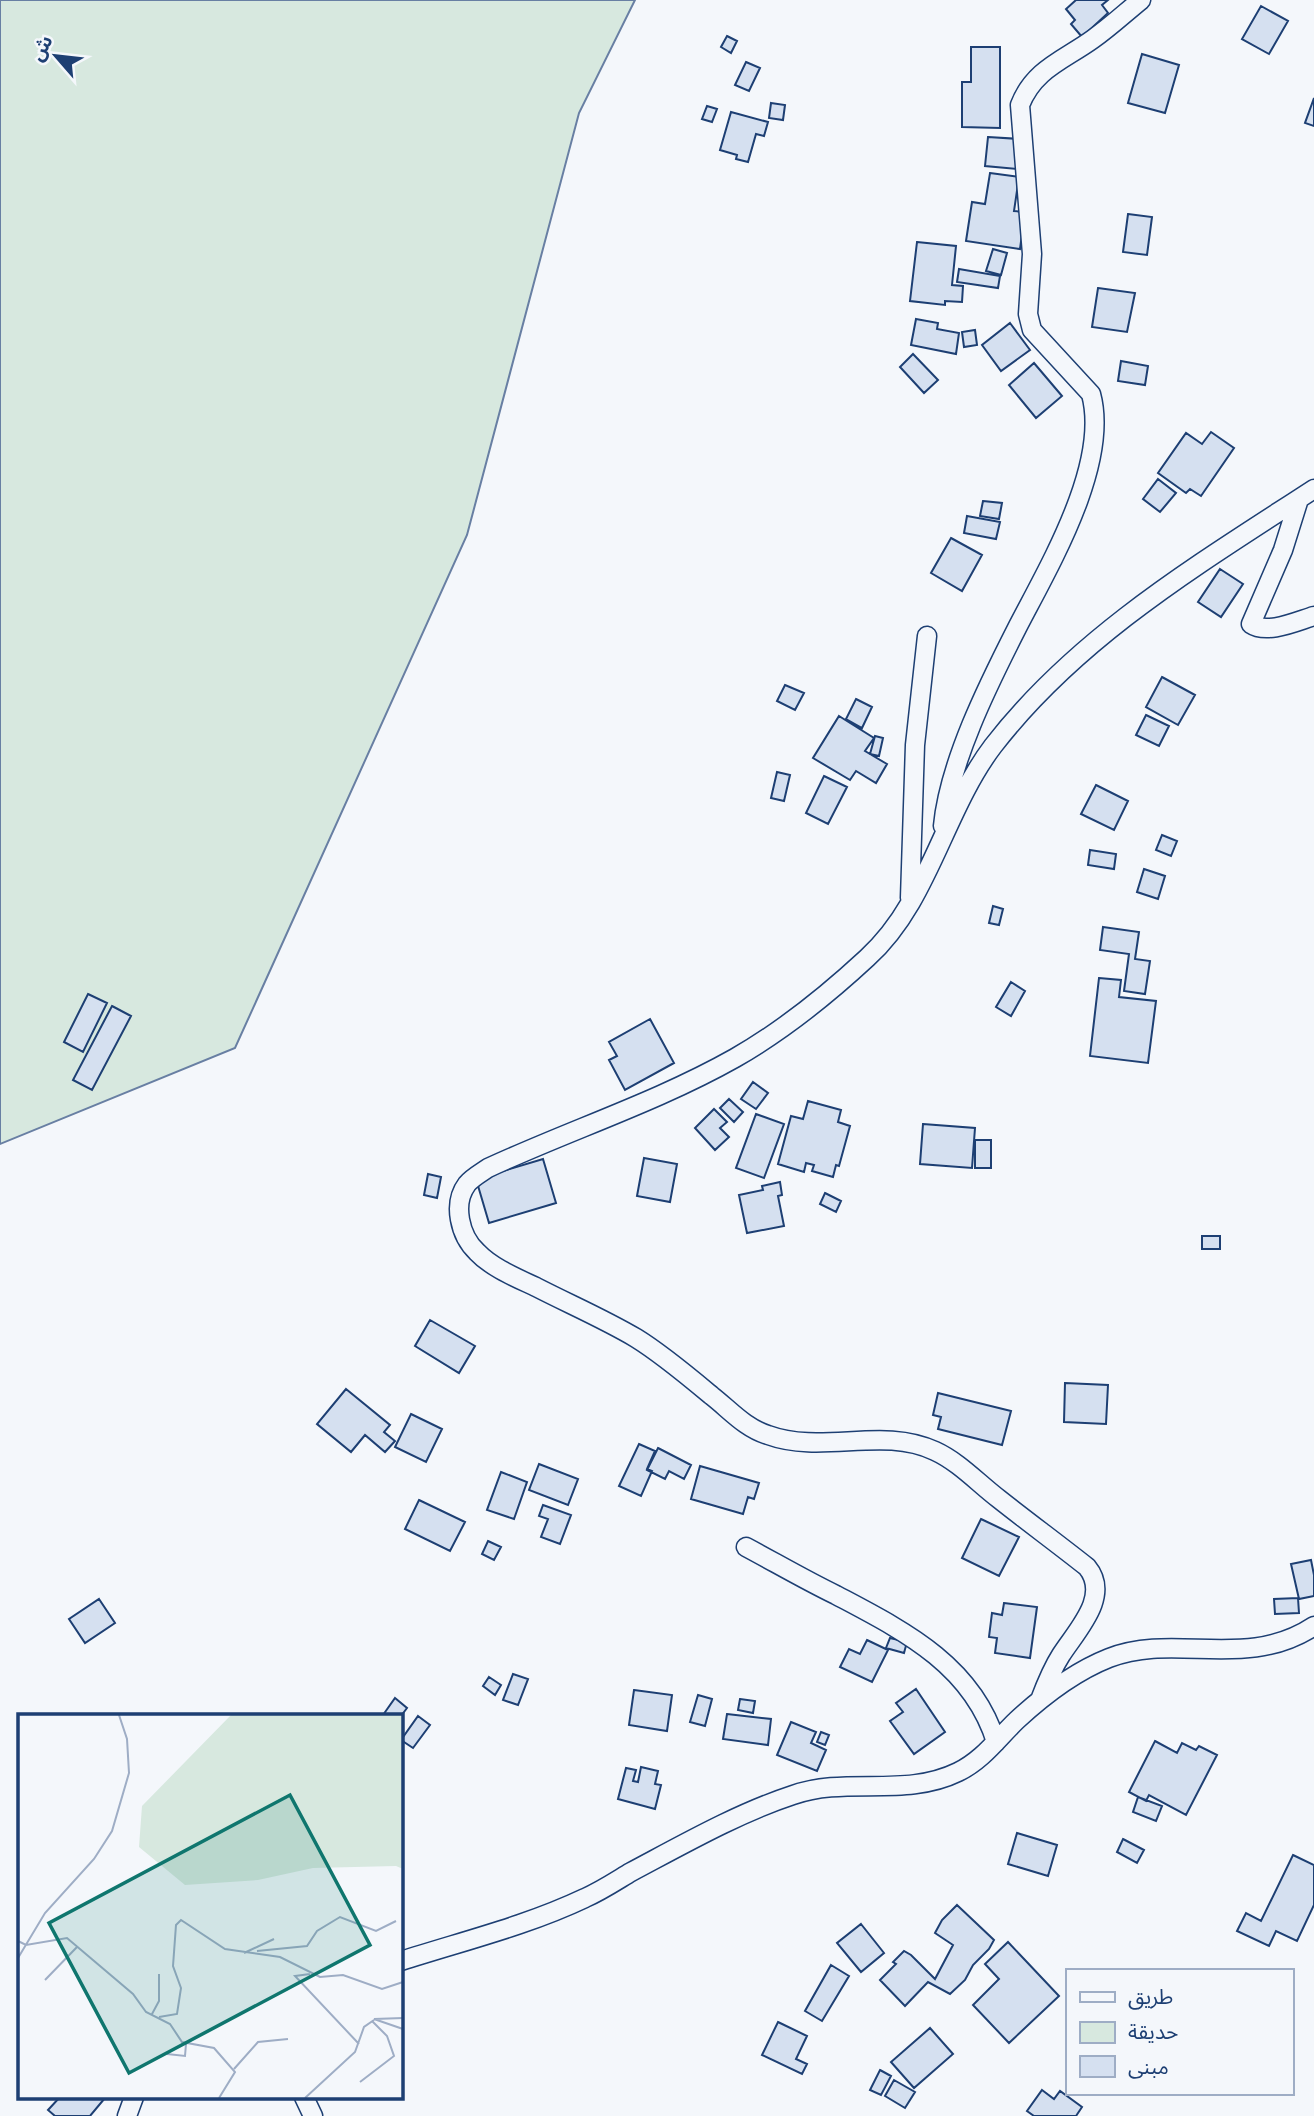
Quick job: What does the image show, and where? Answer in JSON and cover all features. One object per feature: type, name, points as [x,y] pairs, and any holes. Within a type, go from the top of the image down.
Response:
[{"type":"street","points":[[942,840],[949,787],[970,730],[1060,544],[1081,490],[1094,437],[1094,405],[1091,394],[1032,330],[1028,314],[1032,254],[1020,105],[1026,89],[1042,73],[1094,39],[1141,0]]},
{"type":"street","points":[[1040,1700],[1048,1679],[1095,1598],[1096,1583],[1087,1567],[966,1472],[939,1453],[923,1446],[901,1440],[878,1439],[803,1442],[774,1437],[743,1423],[638,1339],[492,1264],[469,1242],[459,1219],[460,1201],[466,1185],[488,1168],[685,1083],[735,1058],[817,1003],[869,957],[910,905],[966,789],[992,748],[1024,709],[1072,660],[1109,629],[1192,568],[1307,494]]},
{"type":"street","points":[[1307,494],[1251,624],[1263,628],[1285,625],[1314,615]]},
{"type":"street","points":[[910,905],[915,745],[927,636]]},
{"type":"street","points":[[746,1547],[880,1618],[930,1649],[960,1679],[985,1712],[996,1742]]},
{"type":"street","points":[[402,1961],[533,1921],[786,1797],[810,1789],[834,1786],[911,1786],[934,1781],[968,1766],[1040,1700],[1077,1674],[1105,1659],[1128,1651],[1241,1650],[1270,1646],[1314,1626]]},
{"type":"street","points":[[127,2116],[134,2098]]},
{"type":"street","points":[[304,2098],[313,2116]]},
{"type":"green space","points":[[0,0],[635,0],[579,113],[467,535],[235,1048],[0,1144]]},
{"type":"building","points":[[1076,0],[1108,0],[1102,5],[1108,13],[1082,37],[1071,24],[1075,20],[1066,9]]},
{"type":"building","points":[[1261,6],[1288,21],[1269,54],[1242,39]]},
{"type":"building","points":[[727,36],[737,41],[731,53],[721,47]]},
{"type":"building","points":[[971,47],[1000,47],[1000,128],[962,127],[962,82],[971,82]]},
{"type":"building","points":[[1142,54],[1179,65],[1165,113],[1128,103]]},
{"type":"building","points":[[746,62],[760,68],[749,91],[735,85]]},
{"type":"building","points":[[1314,98],[1314,126],[1305,123]]},
{"type":"building","points":[[771,103],[785,105],[783,120],[769,118]]},
{"type":"building","points":[[707,106],[717,109],[712,122],[702,119]]},
{"type":"building","points":[[731,112],[768,122],[764,136],[756,134],[748,162],[736,159],[737,155],[720,150]]},
{"type":"building","points":[[988,137],[1020,139],[1017,169],[985,166]]},
{"type":"building","points":[[990,173],[1019,177],[1014,211],[1025,212],[1020,249],[966,241],[972,202],[985,204]]},
{"type":"building","points":[[1128,214],[1152,217],[1147,255],[1123,252]]},
{"type":"building","points":[[917,242],[956,246],[952,285],[963,286],[962,302],[945,301],[945,305],[910,301]]},
{"type":"building","points":[[993,249],[1007,253],[1001,275],[986,271]]},
{"type":"building","points":[[959,269],[1000,276],[998,288],[957,282]]},
{"type":"building","points":[[1098,288],[1135,293],[1127,332],[1092,327]]},
{"type":"building","points":[[916,319],[938,323],[937,329],[959,333],[956,354],[911,345]]},
{"type":"building","points":[[1010,323],[1030,350],[1001,371],[982,345]]},
{"type":"building","points":[[975,330],[977,345],[964,347],[962,332]]},
{"type":"building","points":[[913,354],[938,380],[924,393],[900,367]]},
{"type":"building","points":[[1121,361],[1148,366],[1145,385],[1118,381]]},
{"type":"building","points":[[1034,363],[1062,396],[1036,418],[1009,385]]},
{"type":"building","points":[[1211,432],[1234,448],[1201,496],[1190,489],[1186,493],[1158,473],[1186,433],[1202,444]]},
{"type":"building","points":[[1158,479],[1176,493],[1160,512],[1143,499]]},
{"type":"building","points":[[983,501],[1002,503],[999,519],[980,516]]},
{"type":"building","points":[[967,516],[1000,522],[996,539],[964,533]]},
{"type":"building","points":[[951,538],[982,555],[962,591],[931,573]]},
{"type":"building","points":[[1220,569],[1243,584],[1221,617],[1198,602]]},
{"type":"building","points":[[1162,677],[1195,695],[1178,725],[1146,707]]},
{"type":"building","points":[[785,685],[804,693],[795,710],[777,701]]},
{"type":"building","points":[[856,699],[872,707],[862,728],[846,719]]},
{"type":"building","points":[[1146,715],[1169,726],[1159,746],[1136,735]]},
{"type":"building","points":[[839,716],[874,738],[865,751],[887,764],[876,783],[856,771],[850,780],[813,758]]},
{"type":"building","points":[[875,736],[883,738],[879,756],[870,754]]},
{"type":"building","points":[[777,772],[790,775],[784,801],[771,798]]},
{"type":"building","points":[[824,776],[847,787],[828,824],[806,813]]},
{"type":"building","points":[[1096,785],[1128,801],[1114,830],[1081,814]]},
{"type":"building","points":[[1162,835],[1177,841],[1171,856],[1156,850]]},
{"type":"building","points":[[1090,850],[1116,854],[1114,869],[1088,865]]},
{"type":"building","points":[[1144,869],[1165,876],[1158,899],[1137,892]]},
{"type":"building","points":[[993,906],[1003,909],[999,925],[989,923]]},
{"type":"building","points":[[1103,927],[1139,932],[1135,959],[1150,961],[1145,994],[1124,991],[1129,954],[1100,950]]},
{"type":"building","points":[[1099,978],[1121,980],[1119,997],[1156,1001],[1148,1063],[1090,1056]]},
{"type":"building","points":[[1011,982],[1025,991],[1011,1016],[996,1007]]},
{"type":"building","points":[[88,994],[107,1003],[83,1052],[64,1042]]},
{"type":"building","points":[[112,1006],[131,1016],[92,1090],[73,1080]]},
{"type":"building","points":[[650,1019],[674,1063],[625,1090],[609,1060],[617,1056],[609,1042]]},
{"type":"building","points":[[753,1082],[768,1093],[756,1109],[741,1099]]},
{"type":"building","points":[[729,1099],[743,1112],[734,1122],[720,1108]]},
{"type":"building","points":[[808,1101],[841,1110],[838,1122],[850,1126],[839,1166],[836,1165],[833,1177],[812,1171],[814,1165],[806,1163],[804,1172],[778,1164],[791,1116],[803,1119]]},
{"type":"building","points":[[714,1109],[727,1122],[720,1128],[729,1137],[715,1150],[695,1128]]},
{"type":"building","points":[[756,1114],[784,1124],[764,1178],[736,1168]]},
{"type":"building","points":[[923,1124],[975,1128],[972,1168],[920,1164]]},
{"type":"building","points":[[975,1140],[991,1140],[991,1168],[975,1168]]},
{"type":"building","points":[[644,1158],[677,1164],[670,1202],[637,1196]]},
{"type":"building","points":[[543,1159],[556,1203],[489,1223],[476,1179]]},
{"type":"building","points":[[428,1174],[441,1177],[437,1198],[424,1195]]},
{"type":"building","points":[[780,1182],[782,1195],[778,1196],[784,1226],[747,1233],[739,1195],[763,1190],[762,1186]]},
{"type":"building","points":[[825,1193],[841,1201],[836,1212],[820,1204]]},
{"type":"building","points":[[1202,1236],[1220,1236],[1220,1249],[1202,1249]]},
{"type":"building","points":[[430,1320],[475,1346],[459,1373],[415,1346]]},
{"type":"building","points":[[1065,1383],[1108,1385],[1106,1424],[1064,1422]]},
{"type":"building","points":[[346,1389],[390,1425],[384,1432],[395,1441],[385,1452],[365,1435],[351,1452],[317,1424]]},
{"type":"building","points":[[938,1393],[1011,1411],[1002,1445],[938,1429],[941,1417],[933,1415]]},
{"type":"building","points":[[411,1414],[442,1429],[426,1462],[395,1447]]},
{"type":"building","points":[[639,1444],[655,1451],[647,1469],[652,1471],[641,1496],[619,1486]]},
{"type":"building","points":[[658,1448],[691,1465],[684,1479],[669,1471],[665,1479],[647,1470]]},
{"type":"building","points":[[539,1464],[578,1479],[568,1505],[529,1490]]},
{"type":"building","points":[[700,1466],[759,1483],[754,1499],[748,1497],[743,1514],[691,1499]]},
{"type":"building","points":[[501,1472],[527,1482],[514,1519],[487,1510]]},
{"type":"building","points":[[419,1500],[465,1522],[450,1551],[405,1529]]},
{"type":"building","points":[[543,1505],[571,1515],[560,1544],[541,1537],[548,1519],[539,1516]]},
{"type":"building","points":[[981,1519],[1019,1537],[999,1576],[962,1558]]},
{"type":"building","points":[[488,1541],[501,1547],[494,1560],[482,1554]]},
{"type":"building","points":[[1311,1560],[1314,1596],[1299,1599],[1291,1564]]},
{"type":"building","points":[[1298,1598],[1299,1613],[1275,1614],[1274,1599]]},
{"type":"building","points":[[99,1599],[115,1623],[85,1643],[69,1619]]},
{"type":"building","points":[[1004,1603],[1037,1607],[1030,1658],[995,1653],[997,1638],[989,1637],[992,1613],[1002,1615]]},
{"type":"building","points":[[890,1638],[907,1642],[904,1653],[886,1648]]},
{"type":"building","points":[[867,1640],[888,1650],[872,1682],[840,1667],[849,1649],[860,1654]]},
{"type":"building","points":[[513,1674],[528,1679],[518,1705],[503,1700]]},
{"type":"building","points":[[489,1677],[501,1685],[495,1695],[483,1686]]},
{"type":"building","points":[[916,1689],[945,1732],[914,1754],[890,1721],[903,1712],[896,1703]]},
{"type":"building","points":[[634,1690],[672,1695],[667,1731],[629,1725]]},
{"type":"building","points":[[698,1695],[712,1699],[705,1726],[690,1722]]},
{"type":"building","points":[[395,1698],[407,1708],[402,1715],[384,1714]]},
{"type":"building","points":[[740,1699],[755,1701],[753,1713],[738,1710]]},
{"type":"building","points":[[727,1714],[771,1719],[768,1745],[723,1739]]},
{"type":"building","points":[[418,1716],[430,1725],[413,1748],[402,1739]]},
{"type":"building","points":[[791,1722],[816,1732],[811,1743],[826,1750],[817,1771],[777,1755]]},
{"type":"building","points":[[821,1732],[829,1735],[825,1745],[817,1742]]},
{"type":"building","points":[[1155,1741],[1177,1753],[1182,1743],[1196,1750],[1199,1746],[1217,1755],[1186,1815],[1149,1795],[1146,1801],[1129,1792]]},
{"type":"building","points":[[641,1767],[658,1771],[655,1784],[661,1785],[655,1809],[618,1799],[626,1768],[636,1770],[633,1781],[638,1782]]},
{"type":"building","points":[[1138,1797],[1162,1806],[1156,1821],[1133,1812]]},
{"type":"building","points":[[1017,1833],[1057,1845],[1048,1876],[1008,1864]]},
{"type":"building","points":[[1123,1839],[1144,1850],[1137,1863],[1117,1852]]},
{"type":"building","points":[[1293,1855],[1314,1865],[1314,1905],[1297,1941],[1276,1931],[1269,1946],[1237,1931],[1246,1913],[1261,1921]]},
{"type":"building","points":[[957,1905],[994,1940],[973,1965],[965,1980],[950,1994],[928,1982],[905,2006],[880,1980],[896,1964],[893,1962],[904,1951],[935,1979],[953,1945],[935,1933],[942,1920]]},
{"type":"building","points":[[861,1924],[884,1953],[861,1972],[837,1943]]},
{"type":"building","points":[[1008,1942],[1059,1996],[1009,2043],[973,2005],[999,1979],[985,1964]]},
{"type":"building","points":[[831,1965],[849,1976],[822,2021],[805,2011]]},
{"type":"building","points":[[778,2022],[807,2036],[796,2059],[807,2064],[802,2074],[762,2055]]},
{"type":"building","points":[[930,2028],[953,2054],[914,2088],[891,2062]]},
{"type":"building","points":[[880,2070],[891,2076],[881,2095],[870,2090]]},
{"type":"building","points":[[894,2080],[915,2092],[905,2108],[885,2096]]},
{"type":"building","points":[[1042,2090],[1054,2099],[1060,2091],[1082,2107],[1076,2116],[1034,2116],[1027,2111]]},
{"type":"building","points":[[59,2098],[105,2098],[90,2116],[55,2116],[48,2110]]}]
